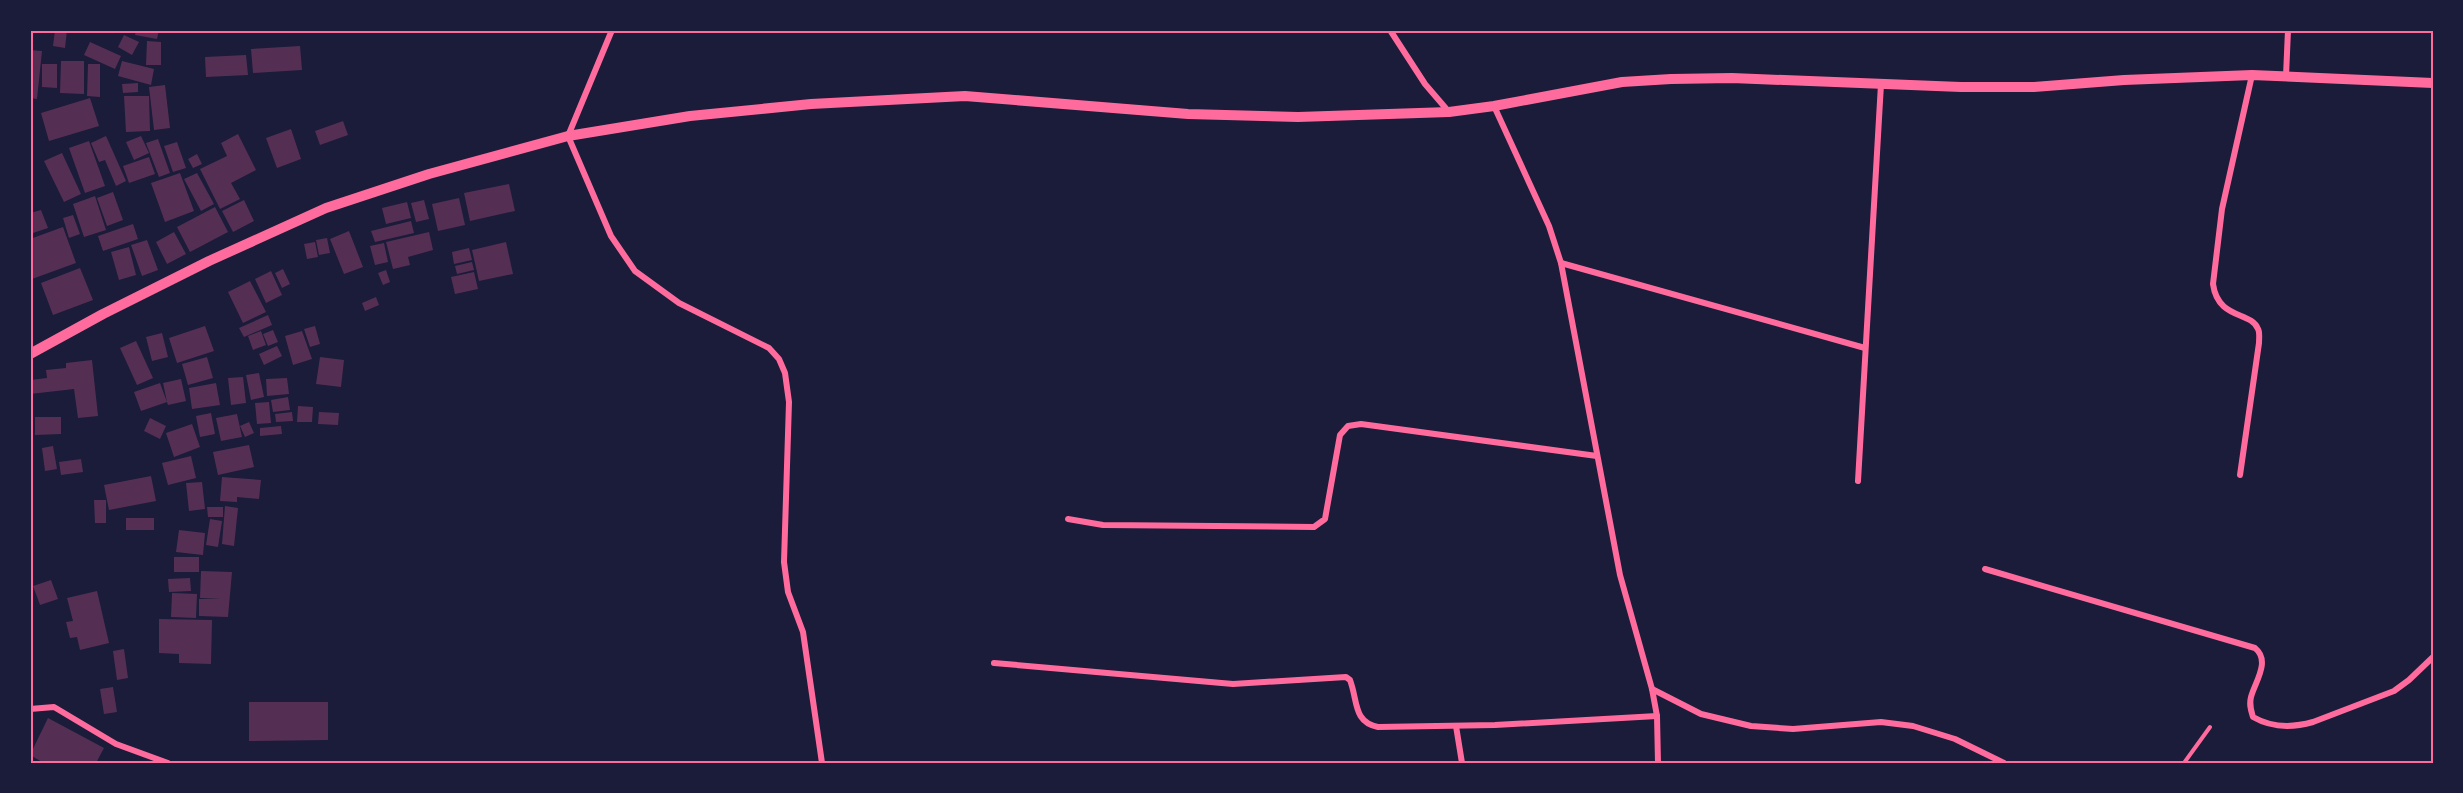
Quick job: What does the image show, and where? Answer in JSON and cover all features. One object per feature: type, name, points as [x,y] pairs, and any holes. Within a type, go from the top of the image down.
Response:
[{"type":"street","points":[[612,30],[568,136],[611,236],[635,271],[679,303],[769,348],[779,359],[785,373],[789,402],[784,562],[788,592],[803,632],[822,763]]},
{"type":"street","points":[[1390,30],[1425,84],[1449,112]]},
{"type":"street","points":[[2286,75],[2288,30]]},
{"type":"street","points":[[2240,474],[2259,343],[2258,329],[2255,324],[2223,306],[2215,297],[2213,284],[2222,209],[2252,75]]},
{"type":"street","points":[[31,350],[209,261],[326,208],[429,174],[568,136],[690,116],[811,104],[965,96],[1188,114],[1298,117],[1449,112],[1622,82],[1671,79],[1732,78],[2034,87],[2124,80],[2286,75],[2433,83]]},
{"type":"street","points":[[1858,481],[1881,84]]},
{"type":"street","points":[[1494,106],[1548,226],[1561,263],[1620,575],[1652,689],[1657,716],[1658,763]]},
{"type":"street","points":[[1561,263],[1865,348]]},
{"type":"street","points":[[1068,519],[1103,525],[1314,527],[1325,519],[1340,435],[1348,426],[1361,424],[1598,456]]},
{"type":"street","points":[[1985,569],[2255,648],[2262,657],[2262,666],[2251,696],[2250,706],[2253,717],[2278,726],[2313,722],[2394,691],[2433,657]]},
{"type":"street","points":[[994,663],[1233,684],[1346,677],[1350,680],[1361,719],[1367,725],[1378,727],[1456,726],[1657,716]]},
{"type":"street","points":[[1652,689],[1701,714],[1750,726],[1793,729],[1881,722],[1913,726],[1955,739],[2004,763]]},
{"type":"street","points":[[30,709],[54,707],[116,744],[168,763]]},
{"type":"street","points":[[1456,726],[1462,763]]},
{"type":"lane","points":[[2184,763],[2210,728]]},
{"type":"building","points":[[55,30],[67,30],[65,48],[53,46]]},
{"type":"building","points":[[136,30],[159,30],[157,39],[135,35]]},
{"type":"building","points":[[124,35],[139,42],[132,55],[118,47]]},
{"type":"building","points":[[147,41],[161,42],[161,65],[146,65]]},
{"type":"building","points":[[90,42],[121,56],[115,69],[84,55]]},
{"type":"building","points":[[300,46],[302,70],[253,73],[251,49]]},
{"type":"building","points":[[30,50],[42,51],[37,99],[30,98]]},
{"type":"building","points":[[246,55],[248,75],[206,77],[205,57]]},
{"type":"building","points":[[61,61],[84,61],[84,94],[60,93]]},
{"type":"building","points":[[122,61],[154,69],[151,85],[118,76]]},
{"type":"building","points":[[42,64],[57,64],[57,88],[42,87]]},
{"type":"building","points":[[88,64],[100,64],[100,97],[87,96]]},
{"type":"building","points":[[138,83],[138,92],[123,93],[122,84]]},
{"type":"building","points":[[165,85],[170,128],[154,130],[149,87]]},
{"type":"building","points":[[124,96],[149,96],[150,131],[126,132]]},
{"type":"building","points":[[90,98],[99,126],[49,141],[41,113]]},
{"type":"building","points":[[343,121],[348,135],[320,145],[315,131]]},
{"type":"building","points":[[291,129],[301,159],[277,168],[266,138]]},
{"type":"building","points":[[238,134],[256,170],[231,183],[240,199],[220,209],[200,169],[227,156],[221,143]]},
{"type":"building","points":[[106,136],[126,181],[116,186],[105,160],[99,162],[91,143]]},
{"type":"building","points":[[141,136],[149,153],[134,160],[126,142]]},
{"type":"building","points":[[158,139],[170,173],[159,177],[146,143]]},
{"type":"building","points":[[89,141],[105,186],[85,193],[69,148]]},
{"type":"building","points":[[177,142],[186,168],[173,172],[164,146]]},
{"type":"building","points":[[62,153],[81,194],[64,202],[44,161]]},
{"type":"building","points":[[197,154],[202,164],[193,168],[188,159]]},
{"type":"building","points":[[149,157],[155,174],[129,183],[123,166]]},
{"type":"building","points":[[180,173],[194,211],[165,222],[151,183]]},
{"type":"building","points":[[197,173],[214,204],[201,211],[184,179]]},
{"type":"building","points":[[509,184],[515,211],[470,221],[464,193]]},
{"type":"building","points":[[113,192],[123,220],[107,226],[97,198]]},
{"type":"building","points":[[95,196],[106,230],[84,237],[73,204]]},
{"type":"building","points":[[459,198],[465,225],[438,231],[432,204]]},
{"type":"building","points":[[244,200],[254,221],[233,232],[222,211]]},
{"type":"building","points":[[424,200],[429,219],[416,222],[411,203]]},
{"type":"building","points":[[407,202],[411,218],[386,224],[382,208]]},
{"type":"building","points":[[215,207],[228,232],[190,252],[177,227]]},
{"type":"building","points":[[41,210],[48,228],[30,234],[30,213]]},
{"type":"building","points":[[73,215],[80,234],[69,238],[63,218]]},
{"type":"building","points":[[411,221],[414,233],[375,242],[371,231]]},
{"type":"building","points":[[133,224],[138,239],[103,251],[98,236]]},
{"type":"building","points":[[63,227],[76,263],[32,279],[30,239]]},
{"type":"building","points":[[349,231],[363,267],[344,274],[330,239]]},
{"type":"building","points":[[174,232],[186,254],[167,264],[156,242]]},
{"type":"building","points":[[429,232],[433,250],[408,257],[410,265],[393,269],[386,242]]},
{"type":"building","points":[[327,238],[330,253],[319,255],[316,240]]},
{"type":"building","points":[[147,240],[158,270],[142,276],[131,245]]},
{"type":"building","points":[[315,242],[318,257],[307,259],[304,244]]},
{"type":"building","points":[[506,242],[513,274],[479,281],[472,250]]},
{"type":"building","points":[[384,243],[388,262],[375,265],[370,246]]},
{"type":"building","points":[[129,247],[136,275],[119,280],[111,252]]},
{"type":"building","points":[[469,248],[472,260],[454,264],[452,252]]},
{"type":"building","points":[[472,262],[474,270],[457,274],[455,266]]},
{"type":"building","points":[[80,268],[93,300],[53,315],[41,283]]},
{"type":"building","points":[[283,269],[290,284],[282,288],[275,273]]},
{"type":"building","points":[[386,270],[390,282],[383,285],[378,273]]},
{"type":"building","points":[[271,271],[282,295],[266,303],[255,279]]},
{"type":"building","points":[[474,272],[478,289],[455,294],[451,277]]},
{"type":"building","points":[[250,281],[266,312],[243,323],[228,292]]},
{"type":"building","points":[[376,297],[379,305],[365,311],[362,303]]},
{"type":"building","points":[[268,315],[272,325],[244,337],[239,328]]},
{"type":"building","points":[[205,326],[214,351],[177,363],[169,338]]},
{"type":"building","points":[[315,326],[320,344],[310,347],[304,329]]},
{"type":"building","points":[[273,330],[278,342],[268,346],[263,334]]},
{"type":"building","points":[[261,331],[266,345],[253,350],[248,336]]},
{"type":"building","points":[[302,331],[312,359],[293,365],[285,336]]},
{"type":"building","points":[[162,333],[168,357],[152,361],[146,337]]},
{"type":"building","points":[[136,341],[153,378],[137,385],[120,348]]},
{"type":"building","points":[[277,346],[282,356],[264,365],[259,354]]},
{"type":"building","points":[[207,357],[213,378],[188,385],[182,364]]},
{"type":"building","points":[[320,357],[344,360],[341,387],[316,384]]},
{"type":"building","points":[[92,360],[98,416],[78,418],[74,389],[30,394],[30,380],[47,378],[46,370],[66,368],[66,363]]},
{"type":"building","points":[[259,373],[264,397],[251,400],[246,375]]},
{"type":"building","points":[[243,377],[246,403],[231,405],[228,378]]},
{"type":"building","points":[[287,378],[289,394],[267,396],[266,379]]},
{"type":"building","points":[[181,379],[186,401],[168,405],[163,383]]},
{"type":"building","points":[[160,383],[167,402],[141,411],[134,392]]},
{"type":"building","points":[[216,383],[220,405],[192,409],[189,388]]},
{"type":"building","points":[[288,397],[290,410],[273,412],[271,400]]},
{"type":"building","points":[[269,402],[271,423],[257,424],[255,403]]},
{"type":"building","points":[[298,406],[313,407],[312,422],[297,422]]},
{"type":"building","points":[[292,412],[293,421],[276,422],[275,414]]},
{"type":"building","points":[[319,412],[339,413],[338,425],[318,424]]},
{"type":"building","points":[[211,413],[215,434],[200,437],[196,416]]},
{"type":"building","points":[[237,414],[242,437],[221,441],[216,418]]},
{"type":"building","points":[[35,417],[61,417],[61,434],[35,435]]},
{"type":"building","points":[[150,418],[166,426],[160,439],[144,431]]},
{"type":"building","points":[[249,422],[254,433],[245,437],[240,426]]},
{"type":"building","points":[[192,424],[200,447],[174,457],[166,433]]},
{"type":"building","points":[[281,426],[282,434],[260,436],[260,428]]},
{"type":"building","points":[[249,445],[254,467],[218,475],[213,452]]},
{"type":"building","points":[[53,446],[57,469],[45,471],[42,448]]},
{"type":"building","points":[[191,456],[196,478],[168,485],[162,463]]},
{"type":"building","points":[[81,459],[83,472],[61,475],[59,462]]},
{"type":"building","points":[[151,476],[156,501],[109,510],[104,485]]},
{"type":"building","points":[[222,477],[261,480],[259,499],[237,497],[237,502],[220,501]]},
{"type":"building","points":[[202,482],[205,509],[189,511],[186,483]]},
{"type":"building","points":[[94,500],[106,500],[106,523],[95,523]]},
{"type":"building","points":[[225,506],[238,508],[234,546],[222,544]]},
{"type":"building","points":[[207,507],[223,507],[223,517],[208,517]]},
{"type":"building","points":[[126,518],[154,518],[154,530],[126,530]]},
{"type":"building","points":[[210,519],[222,521],[218,547],[206,545]]},
{"type":"building","points":[[179,530],[205,533],[203,555],[176,552]]},
{"type":"building","points":[[174,557],[199,557],[199,572],[174,572]]},
{"type":"building","points":[[201,571],[232,572],[228,617],[199,616],[199,599],[221,599],[200,598]]},
{"type":"building","points":[[190,578],[191,591],[169,592],[168,579]]},
{"type":"building","points":[[51,580],[58,599],[40,605],[33,586]]},
{"type":"building","points":[[97,591],[109,643],[80,650],[77,637],[70,638],[66,622],[73,621],[67,598]]},
{"type":"building","points":[[172,593],[197,594],[196,618],[171,617]]},
{"type":"building","points":[[159,619],[212,620],[211,664],[179,663],[179,654],[159,653]]},
{"type":"building","points":[[124,649],[128,678],[117,680],[113,651]]},
{"type":"building","points":[[113,687],[117,712],[104,714],[100,689]]},
{"type":"building","points":[[249,702],[328,702],[328,740],[249,741]]},
{"type":"building","points":[[48,718],[104,748],[96,763],[44,763],[30,755]]}]
